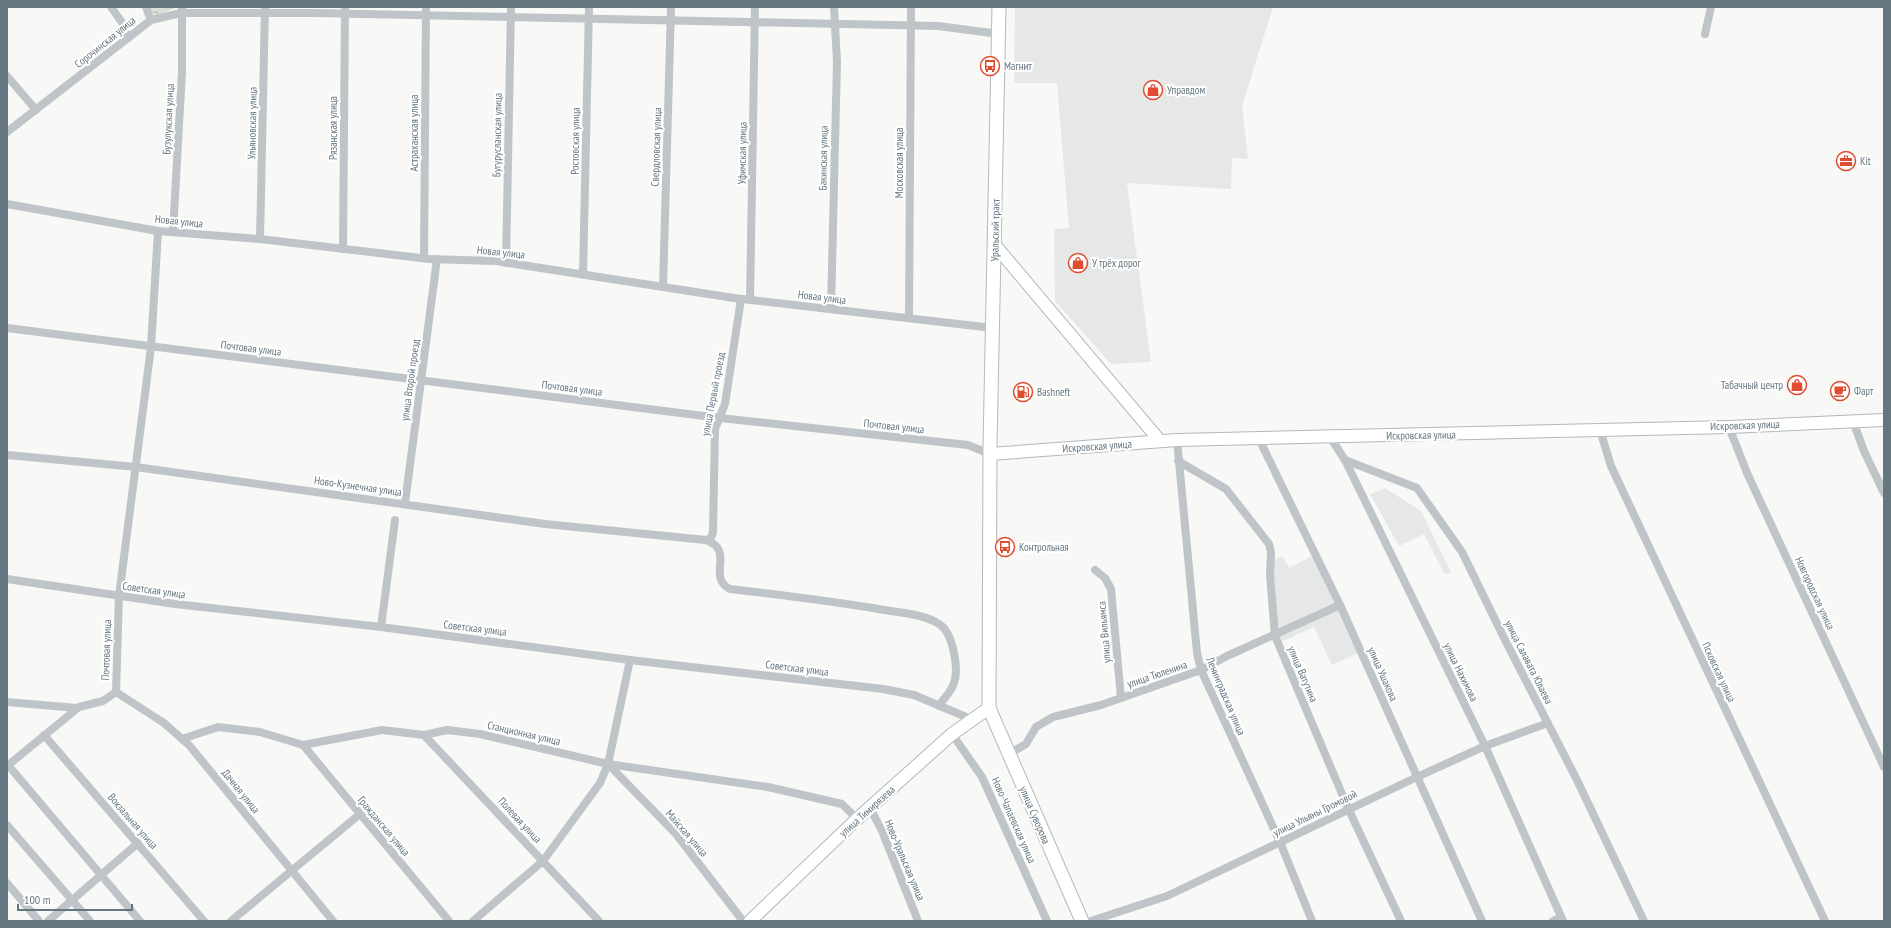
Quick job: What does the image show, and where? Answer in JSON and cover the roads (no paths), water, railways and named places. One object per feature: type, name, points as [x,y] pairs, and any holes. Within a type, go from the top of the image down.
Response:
[{"type":"main road","name":"Уральский тракт","points":[[989,708],[990,454],[999,7]]},
{"type":"main road","points":[[994,244],[1160,441]]},
{"type":"main road","name":"Искровская улица","points":[[990,454],[1177,440],[1600,430],[1884,420]]},
{"type":"main road","name":"улица Тимирязева","points":[[750,921],[857,820],[952,734],[971,719],[989,708]]},
{"type":"main road","name":"улица Суворова","points":[[989,708],[1082,921]]},
{"type":"street","points":[[112,7],[123,24],[128,38]]},
{"type":"street","points":[[146,7],[151,20]]},
{"type":"street","name":"Бугурусланская улица","points":[[506,263],[511,7]]},
{"type":"street","name":"Ростовская улица","points":[[583,274],[589,7]]},
{"type":"street","name":"Свердловская улица","points":[[663,287],[671,7]]},
{"type":"street","name":"Уфимская улица","points":[[750,300],[755,7]]},
{"type":"street","name":"Бакинская улица","points":[[831,309],[837,62],[834,7]]},
{"type":"street","name":"Московская улица","points":[[909,318],[912,7]]},
{"type":"street","points":[[1705,34],[1711,7]]},
{"type":"street","name":"Сорочинская улица","points":[[7,132],[151,20],[181,10],[426,11],[511,17],[938,26],[999,34]]},
{"type":"street","name":"Бузулукская улица","points":[[173,232],[182,72],[181,10]]},
{"type":"street","name":"Ульяновская улица","points":[[260,239],[265,10]]},
{"type":"street","name":"Рязанская улица","points":[[343,249],[345,10]]},
{"type":"street","name":"Астраханская улица","points":[[424,258],[426,11]]},
{"type":"street","points":[[7,76],[36,110]]},
{"type":"street","name":"Новая улица","points":[[7,204],[158,231],[260,239],[424,258],[506,263],[741,299],[992,328]]},
{"type":"street","name":"Почтовая улица","points":[[116,692],[119,596],[151,347],[158,231]]},
{"type":"street","name":"улица Второй проезд","points":[[405,503],[437,259]]},
{"type":"street","name":"улица Первый проезд","points":[[706,540],[711,538],[713,532],[715,429],[725,404],[741,299]]},
{"type":"street","name":"Почтовая улица","points":[[7,328],[720,418],[968,445],[990,454]]},
{"type":"street","points":[[1853,421],[1864,451],[1884,493]]},
{"type":"street","name":"Новгородская улица","points":[[1729,426],[1747,473],[1884,767]]},
{"type":"street","name":"Псковская улица","points":[[1600,430],[1611,466],[1825,921]]},
{"type":"street","name":"улица Нахимова","points":[[1330,437],[1345,460],[1485,746],[1559,920]]},
{"type":"street","name":"улица Ушакова","points":[[1259,439],[1340,605],[1482,921]]},
{"type":"street","name":"Ленинградская улица","points":[[1177,440],[1196,653],[1201,670],[1280,842],[1312,921]]},
{"type":"street","name":"Ново-Кузнечная улица","points":[[7,455],[136,467],[405,503],[545,524],[706,540]]},
{"type":"street","name":"улица Ватутина","points":[[1178,460],[1226,489],[1269,544],[1271,552],[1270,575],[1275,636],[1348,808],[1401,921]]},
{"type":"street","name":"улица Салавата Юлаева","points":[[1345,460],[1417,488],[1462,552],[1505,640],[1577,780],[1644,921]]},
{"type":"street","points":[[381,627],[396,520]]},
{"type":"street","points":[[706,540],[716,544],[720,550],[720,580],[730,589],[839,602],[919,616],[940,624],[949,634],[953,651],[955,675],[954,684],[939,706]]},
{"type":"street","name":"улица Вильямса","points":[[1095,570],[1105,578],[1111,589],[1121,698]]},
{"type":"street","name":"Советская улица","points":[[7,579],[119,596],[381,627],[630,660],[883,689],[914,695],[971,719]]},
{"type":"street","name":"улица Тюленина","points":[[1009,754],[1026,744],[1036,727],[1052,717],[1101,705],[1201,670],[1227,656],[1275,636],[1340,605]]},
{"type":"street","points":[[472,921],[543,861],[600,783],[608,764],[630,660]]},
{"type":"street","points":[[7,702],[77,708],[103,701],[116,692]]},
{"type":"street","name":"Дачная улица","points":[[116,692],[164,723],[182,739],[333,921]]},
{"type":"street","points":[[77,708],[7,765],[140,921]]},
{"type":"street","name":"улица Ульяны Громовой","points":[[1091,921],[1167,896],[1348,808],[1485,746],[1548,723]]},
{"type":"street","name":"Станционная улица","points":[[182,739],[218,727],[260,732],[303,746],[382,730],[424,735],[447,730],[480,734],[608,764],[768,786],[842,804],[857,820]]},
{"type":"street","name":"Ново-Чапаевская улица","points":[[952,734],[982,777],[1047,921]]},
{"type":"street","name":"Вокзальная улица","points":[[44,735],[204,921]]},
{"type":"street","name":"Полевая улица","points":[[424,735],[599,921]]},
{"type":"street","name":"Гражданская улица","points":[[303,746],[448,921]]},
{"type":"street","name":"Майская улица","points":[[608,764],[676,834],[743,921]]},
{"type":"street","name":"Ново-Уральская улица","points":[[870,808],[882,831],[918,921]]},
{"type":"street","points":[[231,921],[360,814]]},
{"type":"street","points":[[7,825],[90,921]]},
{"type":"street","points":[[48,921],[138,843]]},
{"type":"street","points":[[7,884],[39,921]]},
{"type":"place","name":"Магнит","points":[[990,66]]},
{"type":"place","name":"Управдом","points":[[1153,90]]},
{"type":"place","name":"Kit","points":[[1846,161]]},
{"type":"place","name":"У трёх дорог","points":[[1078,263]]},
{"type":"place","name":"Табачный центр","points":[[1797,385]]},
{"type":"place","name":"Фарт","points":[[1840,391]]},
{"type":"place","name":"Bashneft","points":[[1023,392]]},
{"type":"place","name":"Контрольная","points":[[1005,547]]}]
